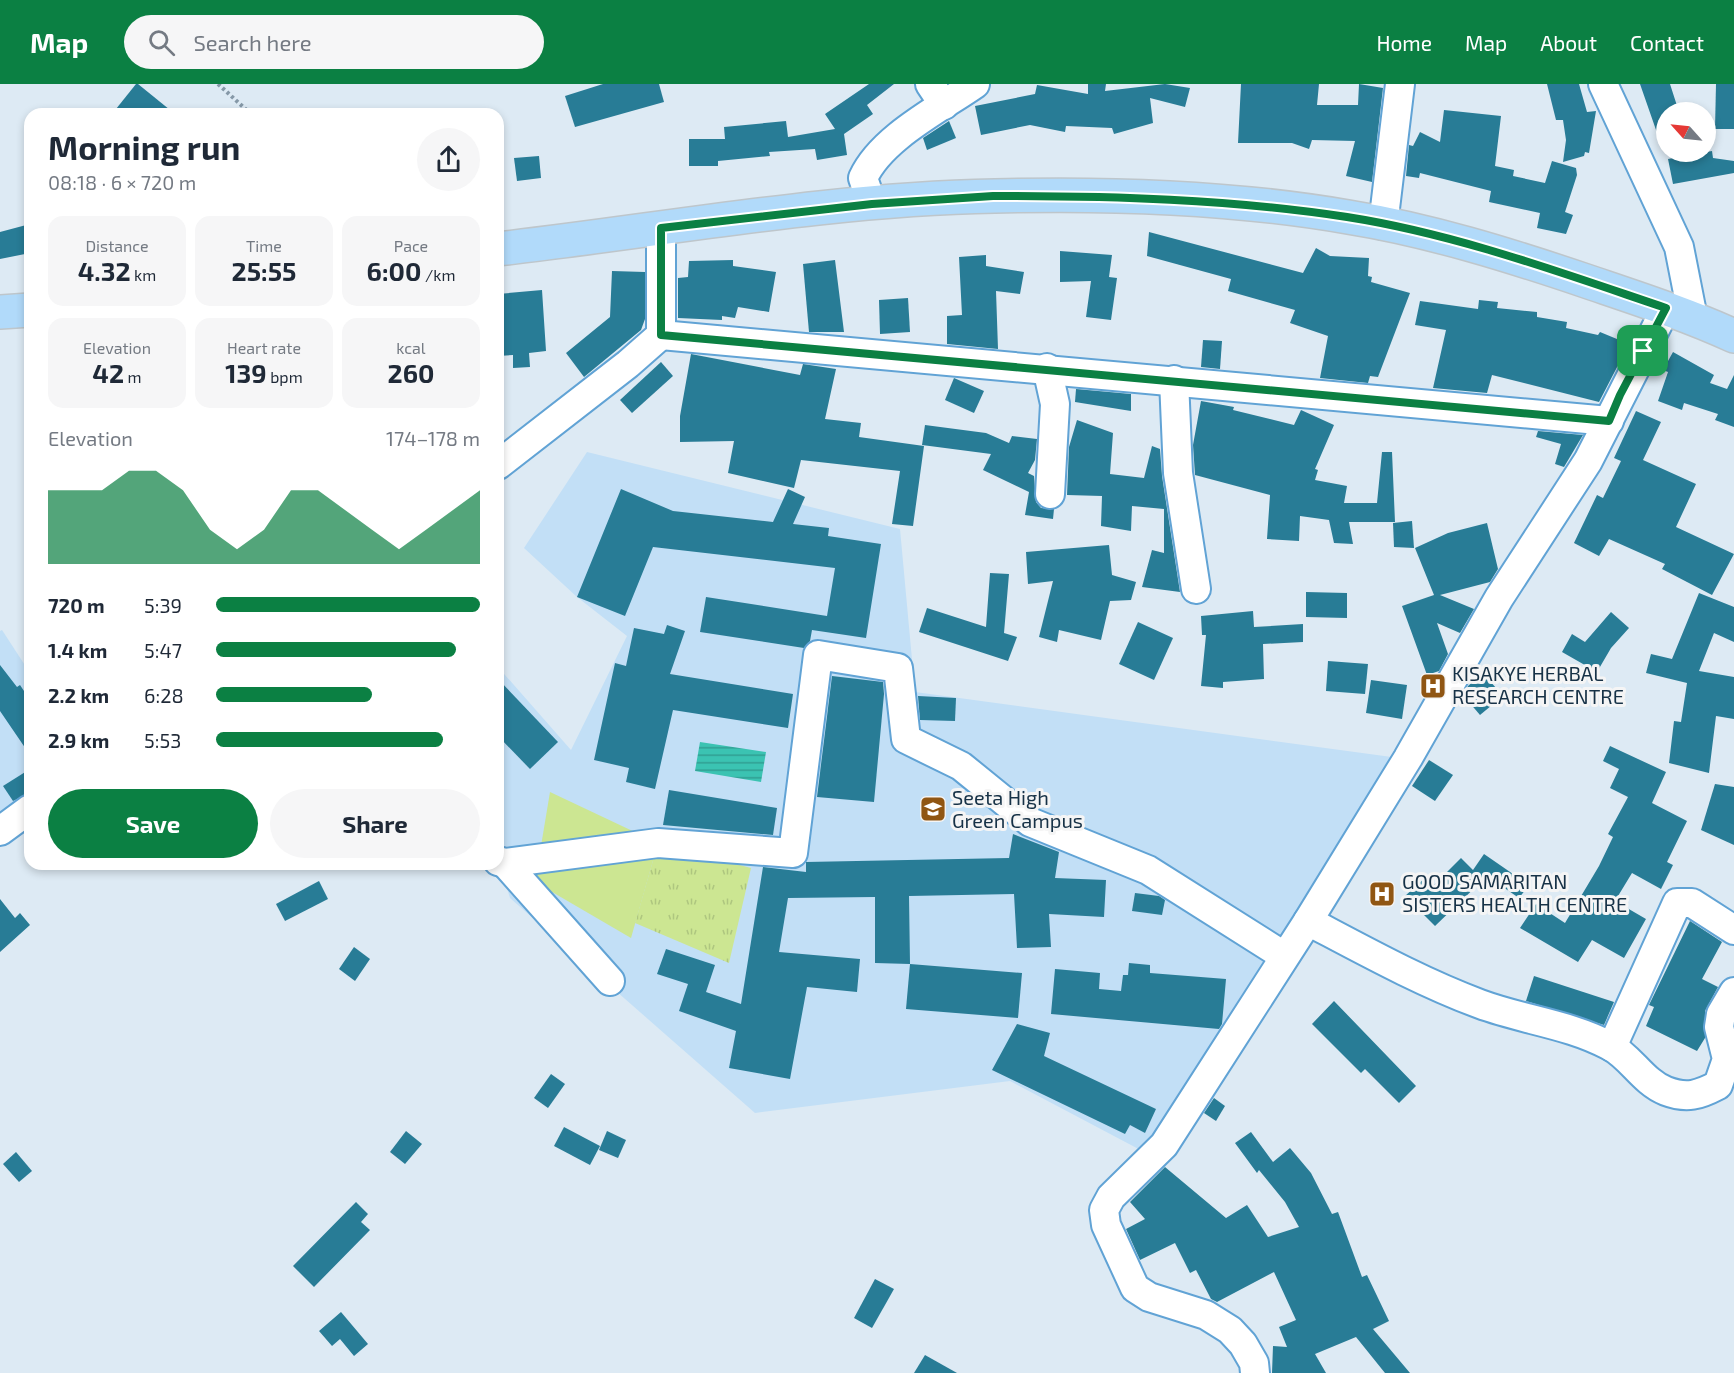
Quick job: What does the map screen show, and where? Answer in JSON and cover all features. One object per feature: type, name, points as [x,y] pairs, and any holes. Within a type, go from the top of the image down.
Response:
[{"type":"main road","points":[[504,248],[872,204],[993,196],[1115,196],[1231,202],[1348,217],[1533,263],[1679,313],[1734,336]]},
{"type":"main road","points":[[0,312],[24,310]]},
{"type":"street","points":[[872,204],[863,178],[870,162],[937,94],[975,84]]},
{"type":"street","points":[[1383,225],[1401,84]]},
{"type":"street","points":[[1255,1373],[1254,1363],[1243,1344],[1230,1330],[1206,1315],[1149,1297],[1135,1288],[1106,1225],[1104,1210],[1111,1197],[1164,1145],[1308,921],[1408,758],[1499,598],[1568,495],[1609,421],[1620,395],[1679,313],[1679,247],[1603,84]]},
{"type":"street","points":[[661,228],[661,335]]},
{"type":"street","points":[[504,460],[628,364],[661,335],[1047,368],[1609,421]]},
{"type":"street","points":[[1047,368],[1055,404],[1050,494]]},
{"type":"street","points":[[1174,380],[1178,473],[1196,589]]},
{"type":"street","points":[[504,862],[658,843],[793,853],[818,655],[898,668],[906,739],[961,766],[1030,822],[1148,870],[1284,956]]},
{"type":"street","points":[[0,831],[24,813]]},
{"type":"street","points":[[504,865],[610,981]]},
{"type":"street","points":[[1612,1047],[1677,903],[1692,903],[1734,930]]},
{"type":"street","points":[[1308,921],[1428,983],[1483,1005],[1542,1021],[1612,1047],[1646,1078],[1665,1090],[1688,1097],[1718,1085],[1727,1059],[1719,1027],[1721,1014],[1734,992]]},
{"type":"path","points":[[218,84],[244,108]]},
{"type":"shaded area","name":"Seeta High Green Campus","points":[[587,452],[900,529],[915,692],[1399,758],[1148,1154],[1010,1081],[755,1113],[510,898],[501,870],[504,870],[504,674],[571,750],[627,636],[577,597],[524,548]]},
{"type":"shaded area","points":[[2,630],[24,664],[24,798],[0,815],[0,631]]},
{"type":"shaded area","points":[[700,742],[766,752],[761,782],[695,771]]},
{"type":"green space","points":[[550,792],[658,843],[631,938],[535,882]]},
{"type":"green space","points":[[658,843],[751,868],[729,963],[635,923]]},
{"type":"building","points":[[138,84],[168,108],[117,108]]},
{"type":"building","points":[[603,84],[659,84],[664,102],[575,127],[565,96]]},
{"type":"building","points":[[869,84],[894,84],[867,105],[873,114],[844,134],[847,155],[817,160],[815,149],[769,152],[770,156],[718,161],[718,166],[689,166],[689,139],[725,139],[724,127],[786,121],[788,137],[835,129],[825,114]]},
{"type":"building","points":[[1088,84],[1106,84],[1105,91],[1165,84],[1190,88],[1185,107],[1150,98],[1153,123],[1114,134],[1112,128],[1066,126],[1065,132],[1030,125],[981,135],[975,106],[1035,94],[1037,85],[1088,94]]},
{"type":"building","points":[[1241,84],[1319,84],[1317,105],[1358,105],[1359,84],[1383,88],[1372,182],[1346,176],[1355,141],[1312,140],[1309,149],[1292,143],[1238,143]]},
{"type":"building","points":[[1547,84],[1579,84],[1587,112],[1596,111],[1589,153],[1585,152],[1584,156],[1563,162],[1566,140],[1563,120],[1556,120]]},
{"type":"building","points":[[1640,84],[1670,84],[1676,102],[1656,102],[1656,130]]},
{"type":"building","points":[[1716,84],[1734,84],[1734,129],[1716,129]]},
{"type":"building","points":[[1444,110],[1501,116],[1495,166],[1514,170],[1513,176],[1545,183],[1552,161],[1576,168],[1577,175],[1565,212],[1573,215],[1566,234],[1537,228],[1540,213],[1489,202],[1491,191],[1420,173],[1419,178],[1406,176],[1409,145],[1413,146],[1420,132],[1440,142]]},
{"type":"building","points":[[949,121],[956,138],[927,150],[923,138]]},
{"type":"building","points":[[539,156],[541,178],[517,181],[514,158]]},
{"type":"building","points":[[1716,158],[1734,161],[1734,173],[1673,184],[1669,162],[1716,162]]},
{"type":"building","points":[[24,226],[24,254],[0,259],[0,232]]},
{"type":"building","points":[[1149,232],[1303,273],[1316,248],[1330,256],[1369,258],[1368,276],[1372,277],[1371,282],[1410,293],[1378,377],[1370,376],[1368,383],[1320,378],[1328,336],[1290,323],[1295,310],[1228,291],[1231,279],[1147,256]]},
{"type":"building","points":[[1060,251],[1112,255],[1109,277],[1117,278],[1111,320],[1086,317],[1091,281],[1060,282]]},
{"type":"building","points":[[986,255],[986,266],[1024,272],[1020,294],[996,291],[998,349],[947,344],[947,316],[962,315],[959,257]]},
{"type":"building","points":[[733,260],[733,266],[776,272],[769,312],[738,307],[735,318],[722,316],[722,320],[678,318],[678,278],[688,277],[689,261]]},
{"type":"building","points":[[835,260],[844,332],[809,332],[803,264]]},
{"type":"building","points":[[612,271],[645,272],[645,319],[641,330],[584,377],[566,353],[610,317]]},
{"type":"building","points":[[542,290],[546,351],[529,353],[530,367],[513,368],[513,355],[504,356],[504,293]]},
{"type":"building","points":[[908,298],[910,332],[880,334],[879,300]]},
{"type":"building","points":[[1479,300],[1498,302],[1497,308],[1537,312],[1537,317],[1567,322],[1566,328],[1598,335],[1600,332],[1629,344],[1599,402],[1492,375],[1487,393],[1433,388],[1446,330],[1415,325],[1420,301],[1478,309]]},
{"type":"building","points":[[1203,340],[1222,341],[1220,369],[1201,367]]},
{"type":"building","points":[[1673,352],[1714,375],[1710,383],[1727,389],[1734,375],[1734,427],[1715,420],[1718,414],[1684,403],[1682,410],[1658,401],[1668,372],[1663,370]]},
{"type":"building","points":[[691,354],[800,375],[803,364],[836,369],[825,419],[861,423],[859,437],[924,446],[913,526],[892,524],[900,471],[801,460],[794,488],[728,473],[734,441],[680,442],[680,416]]},
{"type":"building","points":[[661,362],[673,376],[632,413],[620,400]]},
{"type":"building","points":[[954,378],[984,391],[974,413],[945,400]]},
{"type":"building","points":[[1076,389],[1131,394],[1131,411],[1075,402]]},
{"type":"building","points":[[1201,401],[1234,407],[1233,410],[1294,425],[1301,410],[1334,425],[1315,469],[1318,470],[1315,480],[1347,486],[1344,503],[1377,503],[1382,452],[1392,452],[1395,522],[1349,522],[1353,544],[1334,543],[1329,520],[1300,516],[1299,541],[1267,539],[1270,495],[1195,475],[1193,445]]},
{"type":"building","points":[[1636,411],[1661,422],[1643,460],[1696,484],[1676,527],[1734,554],[1712,595],[1662,569],[1665,564],[1609,539],[1599,556],[1574,543],[1597,495],[1603,498],[1621,461],[1614,458]]},
{"type":"building","points":[[1077,420],[1113,433],[1110,474],[1144,478],[1152,446],[1160,449],[1180,592],[1142,587],[1152,550],[1164,553],[1164,509],[1132,506],[1131,531],[1101,526],[1102,496],[1067,495],[1069,447]]},
{"type":"building","points":[[925,425],[986,433],[1009,443],[1012,436],[1037,439],[1035,460],[1028,473],[1034,476],[1036,502],[1041,508],[1054,509],[1053,519],[1025,515],[1029,492],[983,470],[991,454],[922,445]]},
{"type":"building","points":[[1538,431],[1583,435],[1564,467],[1555,464],[1561,444],[1536,437]]},
{"type":"building","points":[[621,489],[673,511],[773,522],[788,489],[805,497],[793,524],[829,528],[828,536],[881,544],[866,638],[812,630],[810,641],[804,648],[700,632],[706,597],[827,616],[835,568],[653,547],[625,616],[577,597]]},
{"type":"building","points":[[1412,521],[1414,548],[1394,547],[1393,523]]},
{"type":"building","points":[[1487,523],[1498,569],[1490,582],[1440,595],[1474,609],[1460,633],[1437,623],[1448,654],[1439,671],[1427,675],[1402,606],[1434,595],[1415,548],[1448,533]]},
{"type":"building","points":[[1109,545],[1112,575],[1136,582],[1131,600],[1110,601],[1101,640],[1059,630],[1057,642],[1039,637],[1053,581],[1028,584],[1026,552]]},
{"type":"building","points":[[990,573],[1009,574],[1004,633],[1017,637],[1008,661],[919,632],[927,608],[986,627]]},
{"type":"building","points":[[1306,592],[1347,593],[1347,618],[1306,617]]},
{"type":"building","points":[[1699,593],[1734,607],[1734,642],[1714,633],[1699,671],[1734,677],[1734,719],[1716,716],[1709,773],[1669,763],[1674,721],[1681,722],[1687,683],[1646,673],[1651,654],[1672,659]]},
{"type":"building","points":[[1253,611],[1254,627],[1303,624],[1303,642],[1263,644],[1264,679],[1223,682],[1223,688],[1201,686],[1206,635],[1202,635],[1201,616]]},
{"type":"building","points":[[1611,612],[1629,628],[1611,648],[1597,672],[1562,652],[1572,634],[1585,642]]},
{"type":"building","points":[[1138,622],[1173,638],[1154,680],[1119,664]]},
{"type":"building","points":[[667,625],[685,631],[670,674],[793,694],[788,728],[673,710],[655,789],[626,782],[629,768],[594,760],[615,663],[626,666],[634,628],[664,634]]},
{"type":"building","points":[[1328,661],[1368,664],[1365,694],[1326,691]]},
{"type":"building","points":[[0,665],[17,687],[20,685],[24,691],[24,746],[0,711]]},
{"type":"building","points":[[1483,673],[1503,696],[1480,715],[1463,695],[1468,686]]},
{"type":"building","points":[[832,676],[883,682],[884,694],[874,802],[817,797]]},
{"type":"building","points":[[1371,680],[1407,685],[1402,719],[1366,713]]},
{"type":"building","points":[[504,685],[558,742],[530,769],[504,742]]},
{"type":"building","points":[[918,696],[956,698],[955,721],[920,720]]},
{"type":"building","points":[[1610,746],[1666,772],[1652,803],[1687,821],[1667,862],[1673,865],[1661,889],[1632,873],[1615,901],[1646,919],[1624,958],[1592,940],[1578,962],[1520,928],[1536,904],[1565,923],[1599,866],[1613,837],[1608,834],[1628,797],[1610,788],[1619,769],[1603,761]]},
{"type":"building","points":[[1429,760],[1453,775],[1435,801],[1412,786]]},
{"type":"building","points":[[24,773],[24,796],[13,801],[3,786]]},
{"type":"building","points":[[1715,784],[1734,787],[1734,845],[1701,830]]},
{"type":"building","points":[[669,790],[777,808],[773,835],[663,825]]},
{"type":"building","points":[[1013,834],[1059,852],[1055,878],[1106,880],[1104,917],[1049,914],[1051,947],[1017,948],[1014,894],[909,896],[910,964],[875,963],[875,897],[788,898],[779,952],[860,959],[857,992],[807,987],[790,1079],[729,1068],[736,1031],[679,1011],[688,984],[657,974],[666,949],[715,965],[706,992],[741,1004],[763,867],[806,872],[806,862],[1009,858]]},
{"type":"building","points":[[1484,854],[1529,885],[1519,898],[1487,876],[1435,926],[1405,896],[1426,877],[1434,885],[1461,858],[1473,870]]},
{"type":"building","points":[[319,881],[328,899],[285,921],[276,904]]},
{"type":"building","points":[[1135,893],[1159,896],[1165,900],[1162,915],[1132,911]]},
{"type":"building","points":[[0,899],[15,918],[20,913],[30,925],[0,952]]},
{"type":"building","points":[[1690,921],[1722,942],[1702,979],[1718,987],[1705,1011],[1705,1038],[1697,1051],[1646,1026],[1654,1007],[1649,1005]]},
{"type":"building","points":[[354,947],[370,959],[355,981],[339,969]]},
{"type":"building","points":[[1129,963],[1150,965],[1150,973],[1226,979],[1222,1024],[1219,1029],[1051,1014],[1055,969],[1100,973],[1099,989],[1121,991],[1123,975],[1128,975]]},
{"type":"building","points":[[910,964],[1022,973],[1018,1018],[906,1009]]},
{"type":"building","points":[[1534,976],[1614,1002],[1604,1025],[1526,1001]]},
{"type":"building","points":[[1334,1001],[1416,1086],[1399,1103],[1365,1069],[1361,1073],[1312,1024]]},
{"type":"building","points":[[1017,1024],[1050,1033],[1044,1056],[1156,1109],[1145,1133],[1130,1125],[1125,1134],[992,1070]]},
{"type":"building","points":[[551,1074],[565,1084],[548,1108],[534,1098]]},
{"type":"building","points":[[1214,1098],[1225,1106],[1216,1121],[1204,1113]]},
{"type":"building","points":[[564,1127],[600,1146],[590,1165],[554,1146]]},
{"type":"building","points":[[406,1131],[422,1144],[405,1164],[390,1152]]},
{"type":"building","points":[[607,1131],[626,1140],[618,1158],[599,1150]]},
{"type":"building","points":[[1251,1132],[1273,1162],[1290,1148],[1311,1173],[1332,1214],[1338,1212],[1362,1277],[1367,1275],[1389,1321],[1373,1329],[1410,1373],[1385,1373],[1356,1337],[1315,1354],[1326,1373],[1272,1373],[1273,1346],[1287,1347],[1279,1327],[1296,1320],[1274,1272],[1217,1302],[1211,1299],[1196,1270],[1190,1273],[1175,1243],[1140,1260],[1126,1229],[1145,1219],[1130,1202],[1165,1167],[1226,1218],[1247,1205],[1268,1237],[1299,1227],[1285,1202],[1259,1170],[1257,1173],[1235,1143]]},
{"type":"building","points":[[16,1152],[32,1171],[19,1182],[3,1164]]},
{"type":"building","points":[[356,1202],[368,1214],[361,1222],[370,1230],[314,1287],[293,1266]]},
{"type":"building","points":[[875,1279],[894,1289],[872,1328],[854,1318]]},
{"type":"building","points":[[341,1312],[368,1344],[354,1356],[340,1339],[332,1346],[319,1331]]},
{"type":"building","points":[[925,1355],[957,1373],[914,1373]]},
{"type":"place","name":"KISAKYE HERBAL RESEARCH CENTRE","points":[[1433,686]]},
{"type":"place","name":"Seeta High Green Campus","points":[[933,809]]},
{"type":"place","name":"GOOD SAMARITAN SISTERS HEALTH CENTRE","points":[[1382,894]]},
{"type":"route","points":[[993,196],[1115,196],[1231,202],[1348,217],[1447,239],[1533,263],[1666,308],[1643,351],[1609,421],[661,335],[661,228],[872,204],[993,196]]}]
